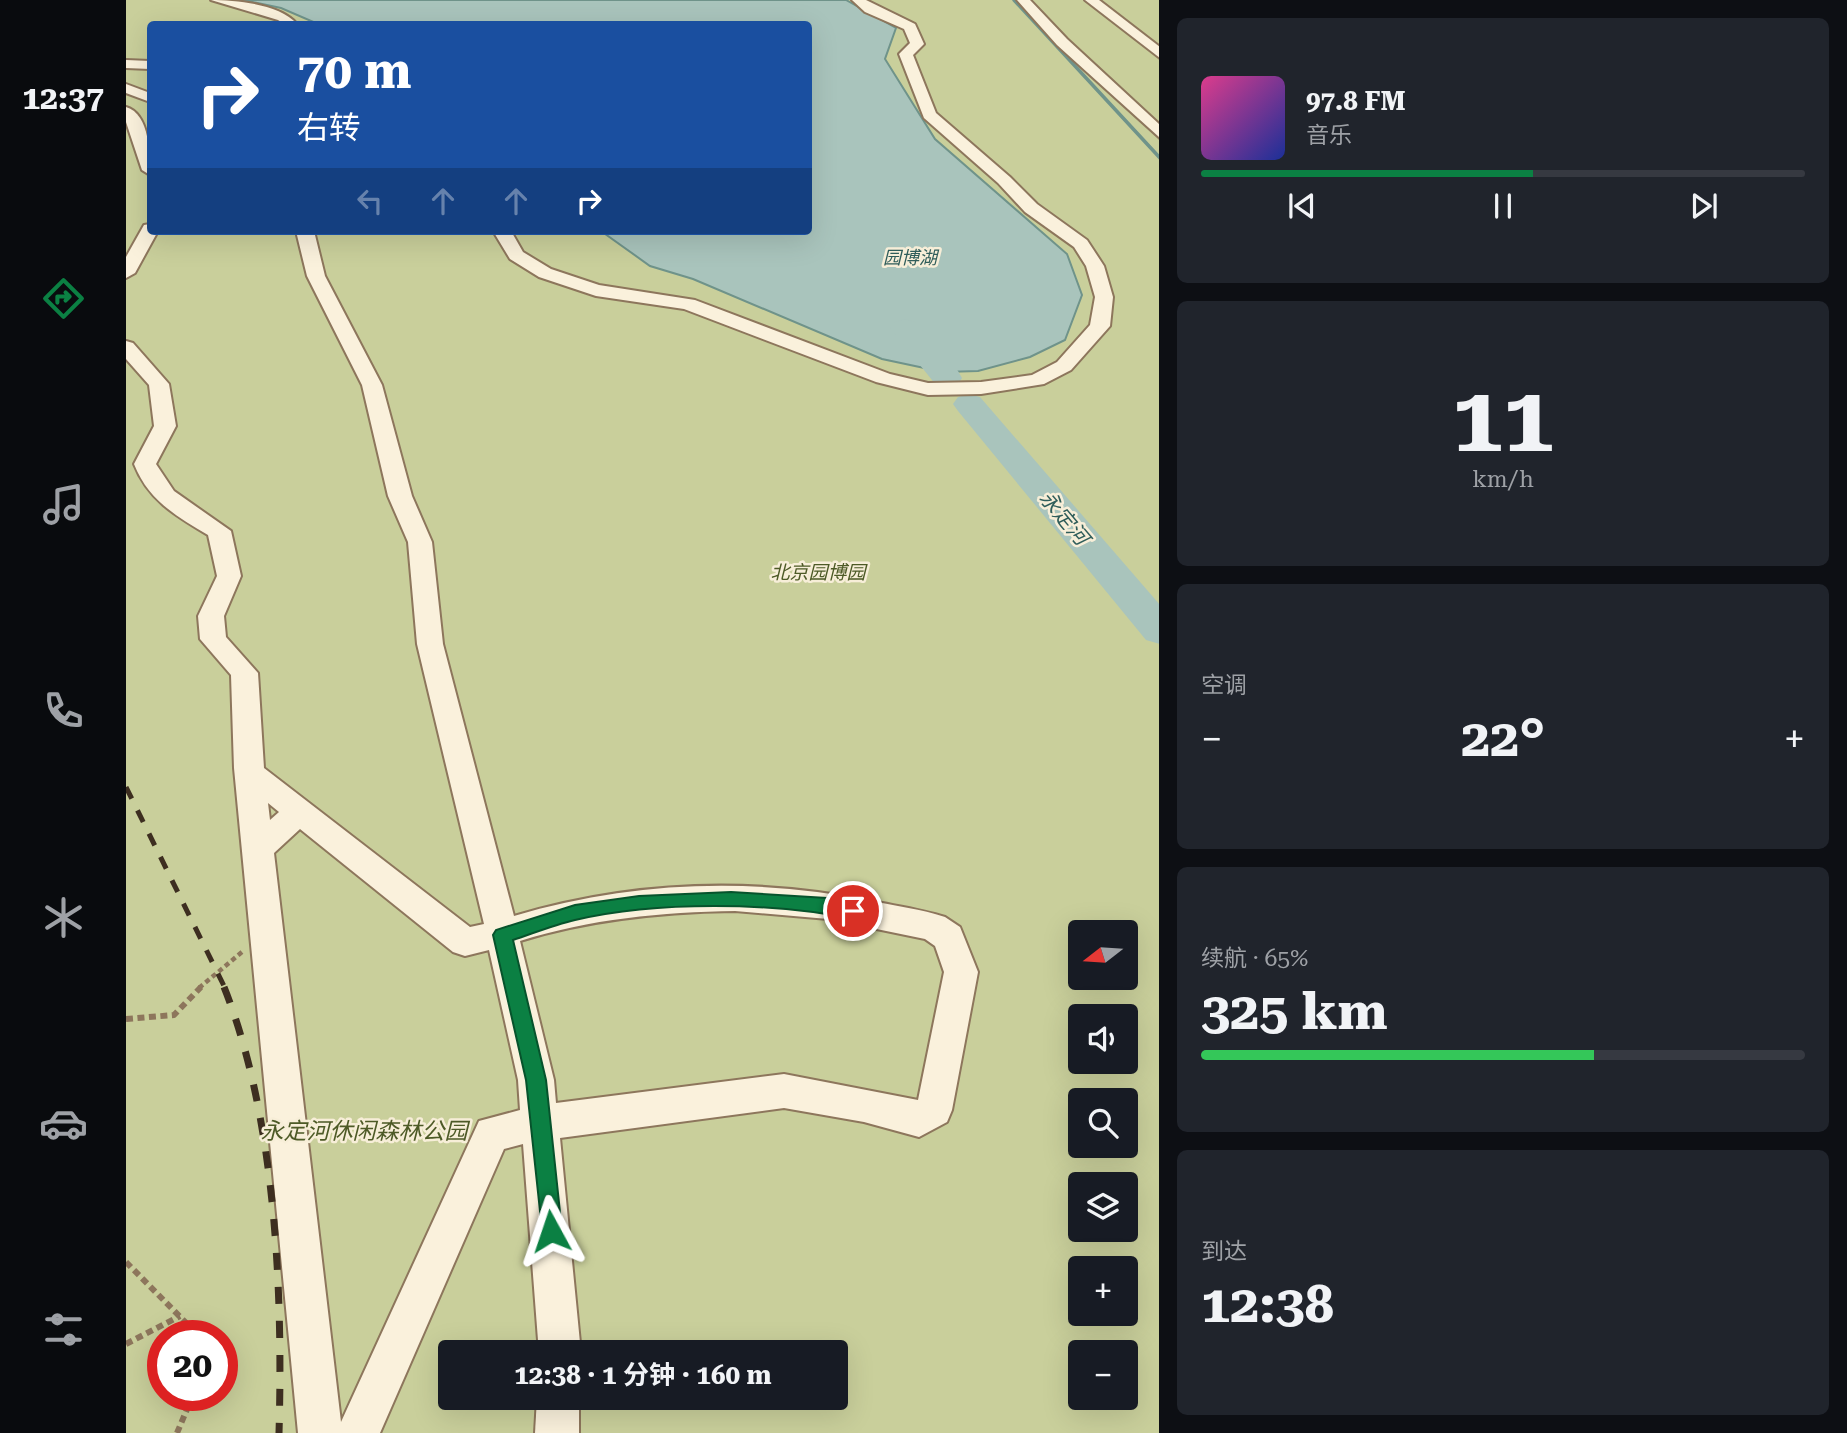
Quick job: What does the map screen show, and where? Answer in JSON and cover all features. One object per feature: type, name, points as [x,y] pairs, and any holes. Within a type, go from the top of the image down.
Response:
[{"type":"street","points":[[217,0],[283,17],[287,21]]},
{"type":"street","points":[[504,235],[516,255],[545,273],[596,290],[688,304],[883,378],[928,389],[981,388],[1037,380],[1064,366],[1100,326],[1104,297],[1095,266],[1081,244],[1031,208],[1004,180],[929,115],[906,54],[917,44],[910,27],[869,9],[858,0]]},
{"type":"street","points":[[1023,0],[1062,42],[1159,134]]},
{"type":"street","points":[[1091,0],[1159,54]]},
{"type":"street","points":[[126,64],[147,65]]},
{"type":"street","points":[[126,88],[147,97]]},
{"type":"street","points":[[126,102],[147,97]]},
{"type":"street","points":[[126,111],[133,120],[147,161]]},
{"type":"street","points":[[126,273],[147,234]]},
{"type":"street","points":[[306,235],[316,275],[372,385],[400,496],[420,542],[429,644],[503,935],[536,1080],[559,1340]]},
{"type":"street","points":[[126,347],[159,384],[165,426],[145,464],[151,483],[173,504],[219,531],[229,576],[211,615],[213,639],[244,673],[250,773],[320,1433]]},
{"type":"street","points":[[250,773],[465,942],[503,935],[575,912],[639,903],[731,899],[827,906],[933,927],[948,937],[961,972],[934,1110],[919,1120],[864,1105],[784,1091],[540,1124],[492,1134],[358,1433]]},
{"type":"street","points":[[258,848],[300,813]]},
{"type":"street","points":[[557,1433],[558,1410]]},
{"type":"path","points":[[126,1019],[174,1015],[207,980],[267,931]]},
{"type":"path","points":[[126,1262],[184,1320]]},
{"type":"path","points":[[126,1344],[180,1316]]},
{"type":"path","points":[[177,1433],[186,1411]]},
{"type":"green space","name":"北京园博园","points":[[126,0],[1159,0],[1159,1433],[126,1433]]},
{"type":"water","name":"园博湖","points":[[243,0],[846,0],[896,28],[885,59],[935,139],[1067,254],[1082,295],[1065,340],[1030,357],[978,371],[943,372],[882,359],[693,279],[650,266],[607,235],[812,235],[812,21],[311,21],[281,8]]},
{"type":"waterway","points":[[1014,0],[1159,157]]},
{"type":"waterway","name":"永定河","points":[[905,328],[947,378]]},
{"type":"waterway","name":"永定河","points":[[969,404],[1159,630]]},
{"type":"railway","points":[[126,787],[225,988]]},
{"type":"railway","points":[[224,987],[255,1092],[265,1148],[277,1265],[279,1433]]},
{"type":"route","points":[[551,1231],[536,1080],[503,935],[575,912],[639,903],[731,899],[827,906],[853,911]]},
{"type":"park label","name":"永定河休闲森林公园","points":[[364,1131]]}]
